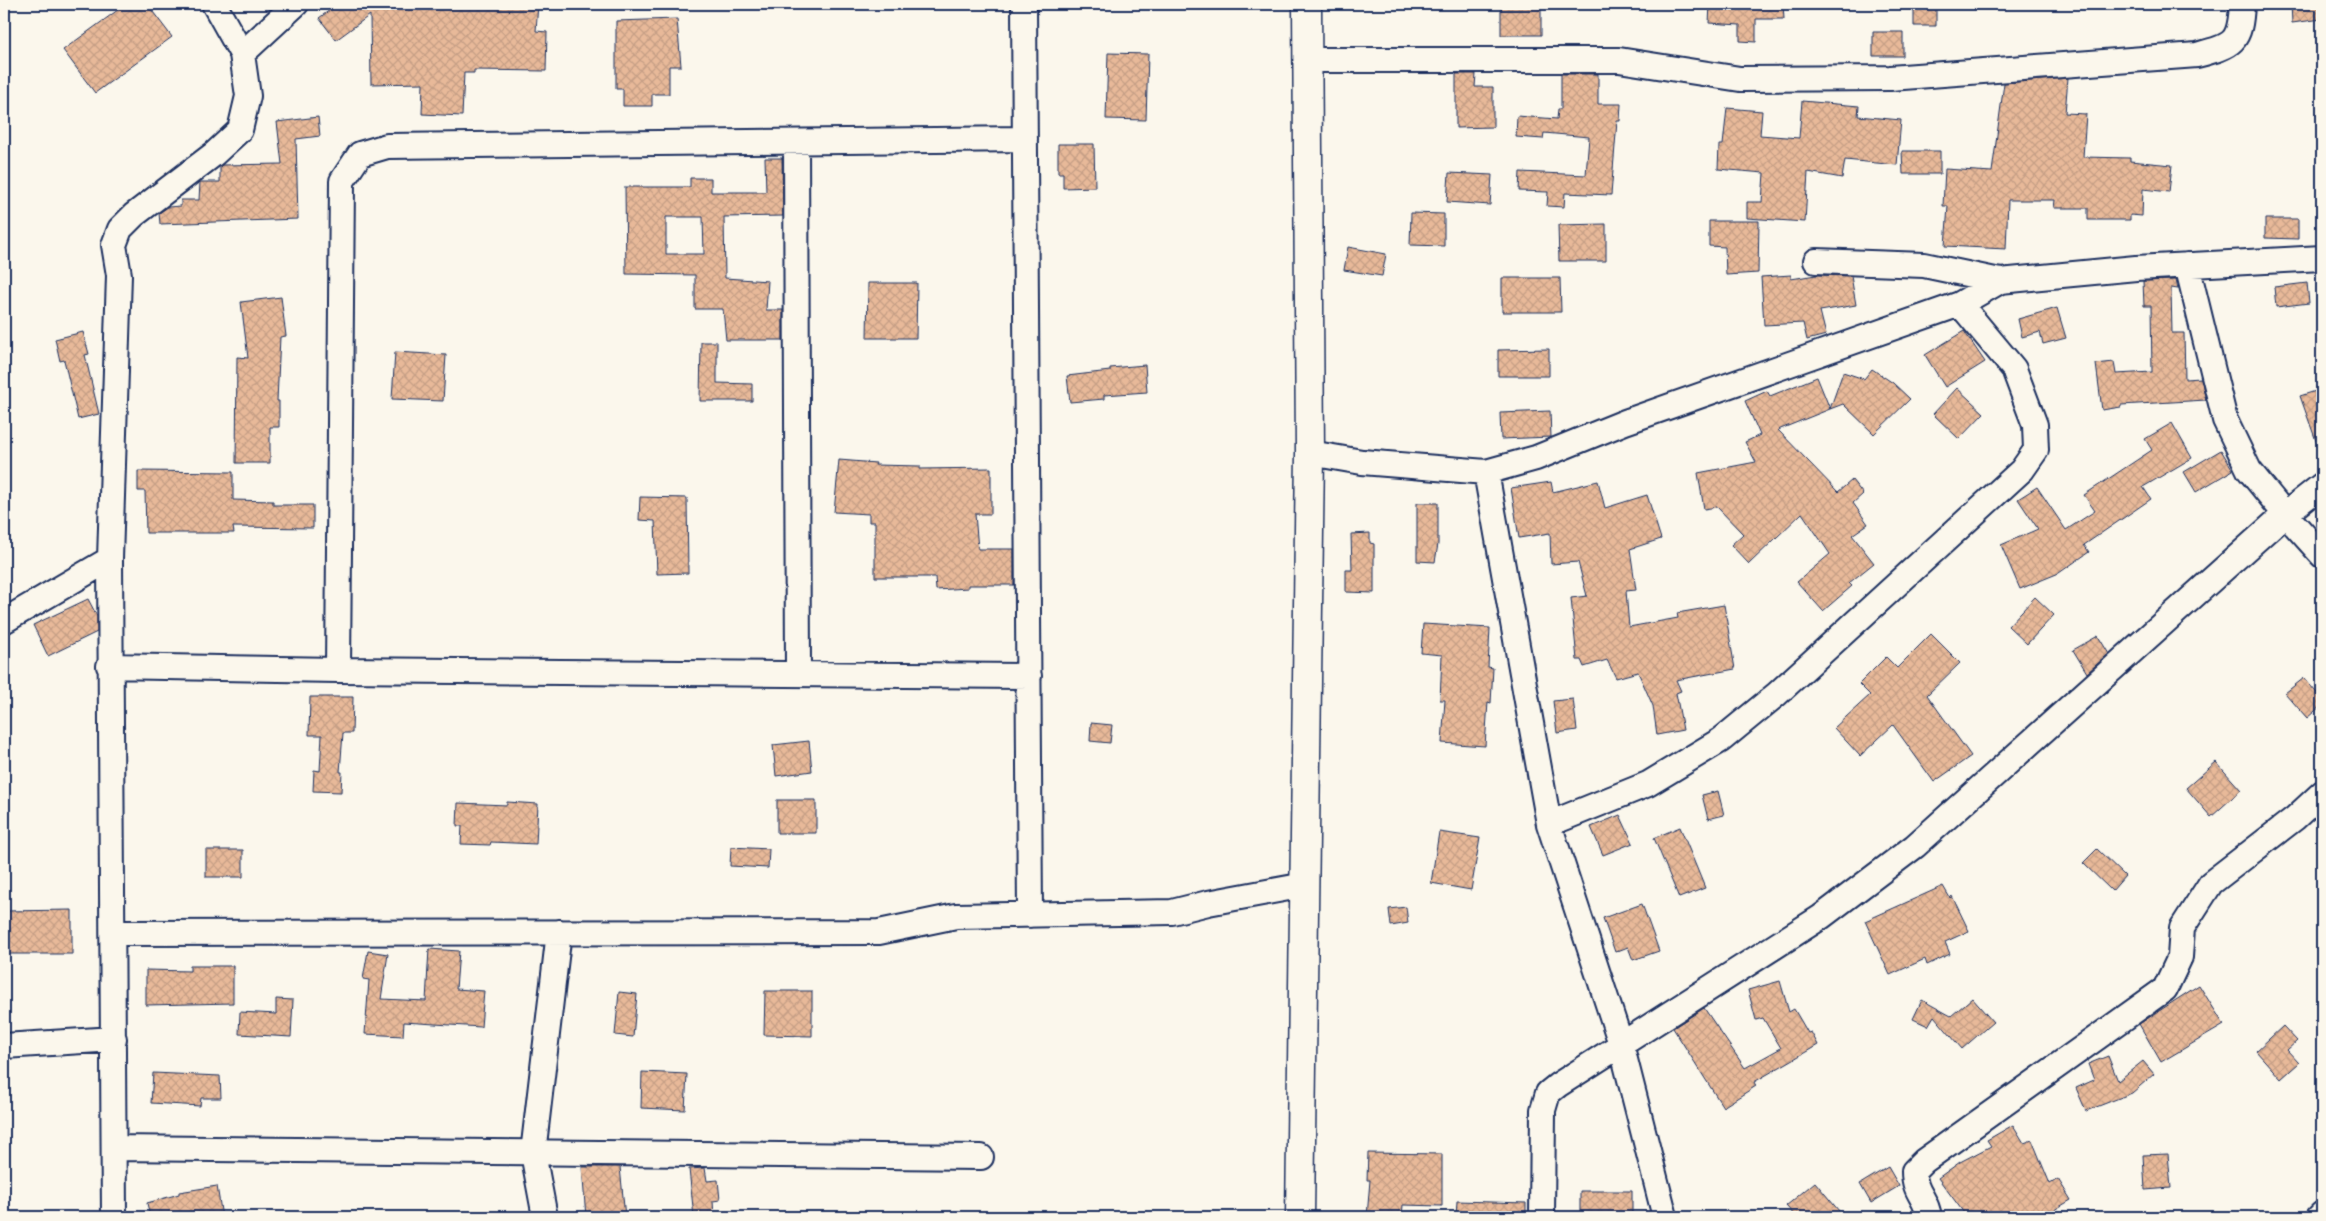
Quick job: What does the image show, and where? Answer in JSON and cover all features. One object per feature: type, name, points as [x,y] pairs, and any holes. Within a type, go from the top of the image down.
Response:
[{"type":"street","points":[[114,1217],[114,933],[109,666],[110,559],[119,275],[114,244],[120,229],[134,215],[214,154],[240,130],[248,96],[242,54],[214,4]]},
{"type":"street","points":[[242,54],[296,4]]},
{"type":"street","points":[[1024,4],[1030,915]]},
{"type":"street","points":[[1300,1217],[1310,453],[1307,4]]},
{"type":"street","points":[[1308,60],[1619,60],[1740,79],[1890,78],[2198,55],[2223,48],[2235,39],[2241,24],[2242,4]]},
{"type":"street","points":[[338,670],[342,181],[360,154],[387,146],[1025,139]]},
{"type":"street","points":[[796,142],[798,674]]},
{"type":"street","points":[[1816,261],[1924,264],[2000,281],[2187,264],[2322,258]]},
{"type":"street","points":[[2187,264],[2225,420],[2249,470],[2322,556]]},
{"type":"street","points":[[1310,453],[1362,462],[1486,472],[1536,458],[1625,422],[1960,304],[2000,281]]},
{"type":"street","points":[[1549,824],[1648,784],[1721,740],[1777,694],[2022,470],[2036,450],[2035,425],[2014,369],[1960,304]]},
{"type":"street","points":[[1486,472],[1549,824],[1621,1044],[1665,1217]]},
{"type":"street","points":[[1542,1217],[1543,1110],[1548,1093],[1558,1084],[1821,917],[1916,846],[2285,514],[2322,485]]},
{"type":"street","points":[[4,621],[110,559]]},
{"type":"street","points":[[109,666],[338,670],[1029,676]]},
{"type":"street","points":[[1929,1217],[1927,1204],[1914,1186],[1914,1171],[1924,1161],[2165,988],[2180,957],[2182,928],[2211,883],[2295,818],[2322,794]]},
{"type":"street","points":[[114,933],[879,932],[956,916],[1172,912],[1208,903],[1305,885]]},
{"type":"street","points":[[545,1217],[533,1153],[559,932]]},
{"type":"street","points":[[4,1046],[114,1039]]},
{"type":"street","points":[[114,1148],[981,1157]]},
{"type":"street","points":[[2319,1217],[2322,1214]]},
{"type":"building","points":[[126,4],[147,4],[172,37],[95,93],[63,50]]},
{"type":"building","points":[[338,4],[538,4],[536,31],[547,32],[546,71],[474,70],[474,73],[464,73],[462,116],[422,114],[423,83],[371,84],[370,15],[336,40],[319,18]]},
{"type":"building","points":[[1501,4],[1541,4],[1541,35],[1501,35]]},
{"type":"building","points":[[1710,4],[1783,4],[1784,19],[1756,19],[1756,42],[1740,41],[1740,25],[1709,23]]},
{"type":"building","points":[[1914,4],[1936,4],[1936,26],[1914,26]]},
{"type":"building","points":[[2291,4],[2322,4],[2322,19],[2292,23]]},
{"type":"building","points":[[677,19],[681,66],[669,66],[669,94],[652,94],[652,106],[623,106],[623,89],[616,89],[616,21]]},
{"type":"building","points":[[1873,32],[1903,32],[1903,56],[1873,56]]},
{"type":"building","points":[[1108,53],[1148,54],[1146,120],[1106,119]]},
{"type":"building","points":[[1456,74],[1476,74],[1475,87],[1493,87],[1493,127],[1456,128]]},
{"type":"building","points":[[1561,74],[1598,74],[1598,104],[1621,104],[1620,121],[1617,121],[1611,195],[1565,193],[1564,207],[1547,206],[1548,192],[1519,191],[1520,172],[1586,175],[1589,137],[1544,133],[1543,139],[1516,137],[1517,116],[1557,119],[1558,109],[1561,109]]},
{"type":"building","points":[[2068,78],[2065,113],[2086,114],[2083,157],[2130,158],[2130,161],[2172,165],[2169,192],[2143,189],[2142,216],[2130,215],[2130,220],[2088,220],[2088,208],[2054,208],[2055,200],[2008,200],[2006,249],[1945,246],[1948,206],[1943,206],[1945,169],[1992,172],[2004,83]]},
{"type":"building","points":[[1802,101],[1859,106],[1858,116],[1901,120],[1897,165],[1845,160],[1842,178],[1808,172],[1805,222],[1747,218],[1747,202],[1762,202],[1764,173],[1718,169],[1719,145],[1723,145],[1727,108],[1762,111],[1760,135],[1799,138]]},
{"type":"building","points":[[318,117],[320,136],[296,139],[298,219],[160,224],[159,213],[168,207],[181,206],[181,200],[199,200],[200,182],[220,182],[220,167],[222,165],[282,164],[277,122]]},
{"type":"building","points":[[1058,144],[1094,144],[1095,187],[1063,188],[1063,173],[1058,173]]},
{"type":"building","points":[[1902,151],[1940,151],[1940,174],[1903,174]]},
{"type":"building","points":[[765,158],[782,158],[783,216],[724,217],[725,278],[768,281],[766,310],[783,310],[783,340],[726,340],[723,309],[695,309],[695,275],[626,274],[625,187],[690,187],[690,178],[711,178],[711,192],[766,192]],"holes":[[[666,217],[703,217],[704,254],[666,254]]]},
{"type":"building","points":[[1449,173],[1492,175],[1490,205],[1447,202]]},
{"type":"building","points":[[1411,213],[1444,214],[1444,246],[1410,245]]},
{"type":"building","points":[[2265,219],[2298,219],[2298,239],[2265,238]]},
{"type":"building","points":[[1709,221],[1759,221],[1758,273],[1726,275],[1725,247],[1709,246]]},
{"type":"building","points":[[1606,224],[1606,261],[1559,261],[1558,225]]},
{"type":"building","points":[[1348,247],[1386,254],[1382,276],[1344,270]]},
{"type":"building","points":[[1791,275],[1791,279],[1816,275],[1851,276],[1856,305],[1820,311],[1826,335],[1807,340],[1803,323],[1764,325],[1761,277]]},
{"type":"building","points":[[1502,278],[1560,278],[1561,312],[1502,312]]},
{"type":"building","points":[[2176,280],[2178,289],[2171,288],[2172,333],[2184,333],[2185,379],[2201,378],[2206,400],[2121,405],[2121,407],[2102,410],[2096,364],[2114,362],[2116,374],[2152,372],[2151,306],[2144,306],[2143,281]]},
{"type":"building","points":[[868,283],[917,283],[916,338],[867,338]]},
{"type":"building","points":[[2307,283],[2309,303],[2276,307],[2274,287]]},
{"type":"building","points":[[281,297],[286,336],[280,337],[277,401],[279,401],[279,427],[270,427],[270,463],[236,463],[237,357],[248,358],[241,302]]},
{"type":"building","points":[[2057,308],[2066,338],[2043,344],[2040,332],[2022,337],[2018,319]]},
{"type":"building","points":[[1964,331],[1985,362],[1945,387],[1925,355]]},
{"type":"building","points":[[83,332],[89,354],[85,355],[99,414],[78,419],[64,360],[60,361],[55,339]]},
{"type":"building","points":[[701,342],[717,342],[717,383],[752,384],[752,401],[700,401]]},
{"type":"building","points":[[1549,349],[1549,376],[1498,376],[1498,350]]},
{"type":"building","points":[[395,352],[446,355],[443,401],[392,399]]},
{"type":"building","points":[[1145,365],[1147,392],[1104,395],[1104,399],[1070,402],[1067,376],[1110,371],[1110,368]]},
{"type":"building","points":[[1872,369],[1893,383],[1910,399],[1874,434],[1843,404],[1830,409],[1843,372],[1864,379]]},
{"type":"building","points":[[1817,377],[1830,409],[1778,430],[1838,492],[1852,480],[1863,494],[1853,503],[1868,524],[1852,535],[1874,563],[1849,583],[1852,586],[1823,611],[1797,582],[1830,554],[1802,513],[1749,564],[1731,545],[1743,534],[1717,507],[1704,509],[1698,473],[1756,462],[1745,442],[1760,435],[1745,401],[1767,391],[1770,396]]},
{"type":"building","points":[[1957,388],[1984,413],[1959,439],[1933,414]]},
{"type":"building","points":[[2322,389],[2322,451],[2320,452],[2300,396]]},
{"type":"building","points":[[1550,411],[1551,437],[1501,439],[1500,413]]},
{"type":"building","points":[[2172,423],[2192,458],[2143,487],[2151,499],[2084,545],[2089,552],[2059,573],[2020,589],[2001,545],[2038,529],[2018,499],[2037,487],[2066,530],[2095,511],[2084,495],[2152,450],[2145,439]]},
{"type":"building","points":[[2221,450],[2233,470],[2196,492],[2184,472]]},
{"type":"building","points":[[839,460],[876,463],[875,465],[920,466],[920,469],[991,468],[991,514],[975,514],[978,549],[1014,549],[1014,585],[968,585],[968,588],[936,590],[935,577],[875,577],[875,522],[869,522],[869,514],[834,512]]},
{"type":"building","points":[[138,471],[233,472],[233,500],[273,501],[273,505],[313,505],[313,528],[233,527],[234,533],[146,533],[145,491],[138,491]]},
{"type":"building","points":[[1598,481],[1605,508],[1647,495],[1661,539],[1630,549],[1636,590],[1626,591],[1629,627],[1678,618],[1677,613],[1724,605],[1735,669],[1676,680],[1681,691],[1676,693],[1683,730],[1657,735],[1653,706],[1638,672],[1616,678],[1607,660],[1584,667],[1581,660],[1577,660],[1571,598],[1587,596],[1578,562],[1551,564],[1550,533],[1519,538],[1511,488],[1551,482],[1553,492]]},
{"type":"building","points":[[640,497],[687,498],[688,573],[657,574],[655,521],[639,520]]},
{"type":"building","points":[[1417,503],[1438,503],[1438,544],[1435,562],[1417,561]]},
{"type":"building","points":[[1370,533],[1370,543],[1374,544],[1374,593],[1346,592],[1346,570],[1352,570],[1351,534]]},
{"type":"building","points":[[2035,597],[2054,615],[2027,644],[2008,626]]},
{"type":"building","points":[[88,599],[97,616],[97,632],[48,656],[33,625]]},
{"type":"building","points":[[1423,624],[1490,628],[1488,667],[1493,668],[1491,703],[1488,702],[1485,746],[1442,743],[1445,700],[1440,700],[1442,655],[1421,653]]},
{"type":"building","points":[[1931,634],[1960,663],[1927,695],[1971,756],[1934,782],[1893,725],[1860,756],[1834,728],[1870,695],[1859,684],[1886,657],[1897,668]]},
{"type":"building","points":[[2098,636],[2109,654],[2087,673],[2073,650]]},
{"type":"building","points":[[2304,678],[2322,699],[2322,705],[2307,718],[2285,693]]},
{"type":"building","points":[[310,697],[353,697],[352,733],[343,733],[340,772],[342,772],[341,792],[313,791],[314,770],[320,771],[322,735],[309,735]]},
{"type":"building","points":[[1573,699],[1577,730],[1557,733],[1553,701]]},
{"type":"building","points":[[1091,723],[1112,725],[1110,743],[1090,741]]},
{"type":"building","points":[[809,741],[812,771],[776,776],[773,745]]},
{"type":"building","points":[[2216,762],[2241,790],[2211,817],[2186,788]]},
{"type":"building","points":[[1718,791],[1724,815],[1708,819],[1702,795]]},
{"type":"building","points":[[777,800],[816,800],[816,833],[777,833]]},
{"type":"building","points":[[507,802],[538,804],[536,844],[491,842],[490,845],[461,844],[462,826],[457,826],[458,803],[507,805]]},
{"type":"building","points":[[1620,815],[1633,843],[1603,855],[1591,827]]},
{"type":"building","points":[[1680,827],[1705,888],[1679,898],[1654,838]]},
{"type":"building","points":[[1439,832],[1480,838],[1471,890],[1431,883]]},
{"type":"building","points":[[731,847],[769,849],[768,868],[730,866]]},
{"type":"building","points":[[2097,849],[2125,876],[2112,891],[2083,863]]},
{"type":"building","points":[[206,850],[243,850],[243,877],[206,877]]},
{"type":"building","points":[[1943,886],[1950,898],[1952,896],[1969,931],[1945,942],[1950,954],[1927,965],[1925,959],[1890,975],[1865,921]]},
{"type":"building","points":[[1642,904],[1659,951],[1633,960],[1628,947],[1615,952],[1603,918]]},
{"type":"building","points":[[1406,907],[1408,923],[1391,926],[1389,909]]},
{"type":"building","points":[[72,910],[72,954],[4,954],[4,911]]},
{"type":"building","points":[[429,949],[459,951],[456,989],[484,991],[481,1027],[404,1022],[403,1036],[365,1034],[369,980],[363,979],[368,951],[388,954],[381,999],[426,1001]]},
{"type":"building","points":[[190,966],[233,966],[233,1003],[146,1005],[146,970],[190,971]]},
{"type":"building","points":[[1780,981],[1789,1012],[1794,1009],[1808,1033],[1811,1032],[1818,1045],[1754,1082],[1756,1086],[1723,1107],[1673,1028],[1704,1008],[1745,1068],[1781,1048],[1763,1018],[1756,1020],[1748,990]]},
{"type":"building","points":[[2199,985],[2224,1025],[2161,1062],[2139,1024]]},
{"type":"building","points":[[765,991],[812,991],[812,1036],[764,1035]]},
{"type":"building","points":[[619,992],[637,994],[633,1037],[615,1035]]},
{"type":"building","points":[[1972,998],[1993,1022],[1962,1049],[1934,1016],[1928,1026],[1913,1019],[1922,1000],[1951,1016]]},
{"type":"building","points":[[276,999],[293,1000],[291,1037],[239,1034],[240,1012],[276,1014]]},
{"type":"building","points":[[2283,1026],[2297,1041],[2287,1050],[2299,1063],[2281,1079],[2256,1051]]},
{"type":"building","points":[[2108,1056],[2118,1081],[2143,1061],[2154,1074],[2132,1093],[2086,1111],[2076,1088],[2094,1080],[2088,1064]]},
{"type":"building","points":[[642,1072],[687,1074],[685,1110],[641,1108]]},
{"type":"building","points":[[153,1073],[220,1076],[221,1098],[201,1098],[200,1106],[151,1103]]},
{"type":"building","points":[[2013,1125],[2024,1143],[2032,1140],[2050,1184],[2058,1179],[2071,1200],[2042,1217],[1967,1217],[1938,1178],[1960,1162],[1991,1146],[1987,1140]]},
{"type":"building","points":[[1368,1153],[1442,1154],[1442,1206],[1403,1205],[1402,1217],[1367,1217],[1370,1180],[1367,1180]]},
{"type":"building","points":[[2168,1154],[2171,1188],[2145,1190],[2143,1155]]},
{"type":"building","points":[[582,1167],[620,1167],[625,1217],[586,1217]]},
{"type":"building","points":[[1888,1167],[1899,1186],[1871,1203],[1860,1184]]},
{"type":"building","points":[[705,1168],[707,1181],[718,1180],[720,1200],[713,1201],[714,1217],[694,1217],[689,1169]]},
{"type":"building","points":[[1815,1182],[1844,1217],[1796,1217],[1786,1206]]},
{"type":"building","points":[[217,1186],[222,1217],[150,1217],[147,1203],[179,1194],[179,1192]]},
{"type":"building","points":[[1580,1191],[1632,1191],[1632,1217],[1580,1217]]},
{"type":"building","points":[[1457,1201],[1526,1203],[1526,1217],[1456,1217]]}]
